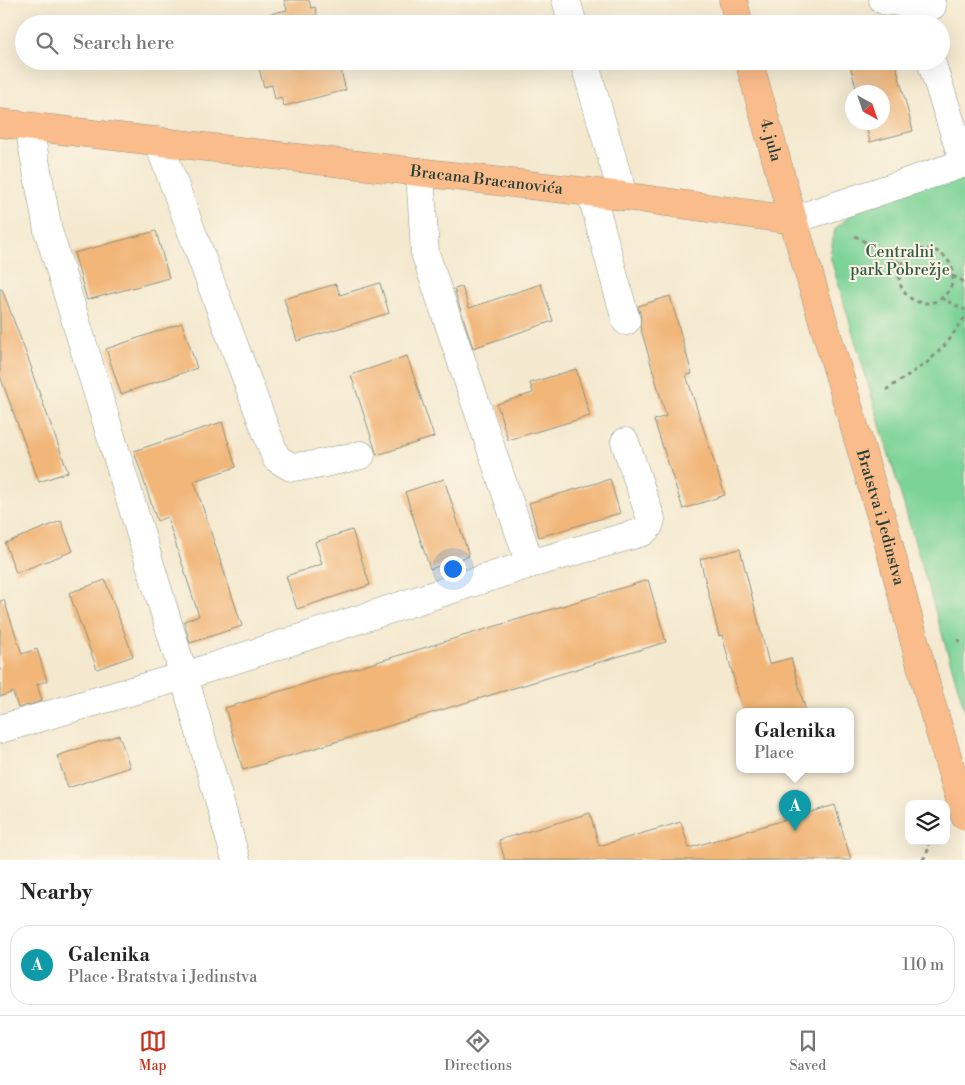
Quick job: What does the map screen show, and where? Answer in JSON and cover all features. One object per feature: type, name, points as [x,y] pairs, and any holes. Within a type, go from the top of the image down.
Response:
[{"type":"main road","points":[[733,0],[737,15]]},
{"type":"main road","name":"4. jula","points":[[752,70],[793,220]]},
{"type":"main road","name":"Bracana Bracanovića","points":[[0,123],[591,192],[793,220]]},
{"type":"main road","name":"Bratstva i Jedinstva","points":[[793,220],[965,816]]},
{"type":"street","points":[[566,0],[570,15]]},
{"type":"street","points":[[883,0],[906,2],[931,10]]},
{"type":"street","points":[[587,70],[623,196]]},
{"type":"street","points":[[934,70],[964,163]]},
{"type":"street","points":[[29,127],[48,230],[184,676],[236,860]]},
{"type":"street","points":[[158,142],[276,458],[291,466],[315,465],[361,456]]},
{"type":"street","name":"Bracana Bracanovića","points":[[793,220],[964,163]]},
{"type":"street","points":[[420,172],[425,253],[530,564]]},
{"type":"street","points":[[591,192],[626,321]]},
{"type":"street","points":[[0,729],[184,676],[530,564],[643,532],[649,526],[652,519],[625,442]]},
{"type":"path","points":[[855,236],[902,264]]},
{"type":"path","points":[[922,249],[931,249],[939,252],[946,258],[951,265],[953,276],[948,292],[932,302],[915,300],[902,288],[900,280],[902,264],[907,256],[922,249]]},
{"type":"path","points":[[953,276],[965,282]]},
{"type":"path","points":[[941,298],[965,310]]},
{"type":"path","points":[[886,390],[928,362],[947,343],[965,317]]},
{"type":"path","points":[[957,641],[965,640]]},
{"type":"path","points":[[923,860],[929,845]]},
{"type":"green space","name":"Centralni park Pobrežje","points":[[965,170],[965,711],[830,256],[835,229],[861,206]]},
{"type":"building","points":[[284,0],[309,0],[311,8],[315,7],[317,15],[265,15],[287,10]]},
{"type":"building","points":[[259,70],[341,70],[346,90],[284,106],[281,97],[275,99],[272,85],[264,87]]},
{"type":"building","points":[[851,70],[897,70],[913,131],[870,142],[867,130],[890,130],[890,85],[855,85]]},
{"type":"building","points":[[156,231],[169,278],[87,300],[74,253]]},
{"type":"building","points":[[380,283],[389,313],[297,341],[284,299],[336,284],[340,295]]},
{"type":"building","points":[[541,284],[553,321],[473,348],[454,289],[462,287],[469,308]]},
{"type":"building","points":[[0,289],[2,289],[32,369],[68,472],[39,482],[0,376]]},
{"type":"building","points":[[670,296],[692,374],[686,375],[725,495],[683,509],[654,420],[666,416],[640,326],[641,317],[638,306]]},
{"type":"building","points":[[182,323],[197,368],[121,394],[106,349]]},
{"type":"building","points":[[407,356],[434,437],[377,455],[351,375]]},
{"type":"building","points":[[576,369],[590,416],[508,440],[497,404],[533,393],[530,383]]},
{"type":"building","points":[[222,422],[236,467],[194,481],[242,626],[190,643],[184,621],[199,616],[167,517],[157,521],[134,451]]},
{"type":"building","points":[[444,479],[469,556],[430,569],[405,492]]},
{"type":"building","points":[[610,479],[620,513],[539,537],[529,503]]},
{"type":"building","points":[[61,521],[73,551],[16,573],[5,543]]},
{"type":"building","points":[[352,530],[370,585],[297,609],[286,576],[322,564],[315,542]]},
{"type":"building","points":[[740,549],[769,664],[791,658],[805,708],[742,708],[722,635],[719,636],[700,559]]},
{"type":"building","points":[[105,580],[133,656],[97,669],[69,593]]},
{"type":"building","points":[[648,580],[666,642],[243,770],[225,708]]},
{"type":"building","points":[[4,600],[22,654],[37,649],[47,681],[37,684],[42,701],[18,708],[13,692],[0,697],[0,601]]},
{"type":"building","points":[[119,735],[130,767],[68,788],[57,756]]},
{"type":"building","points":[[835,805],[851,860],[505,860],[499,840],[590,813],[599,846],[681,822],[689,848]]},
{"type":"place","name":"Galenika","points":[[795,831]]}]
